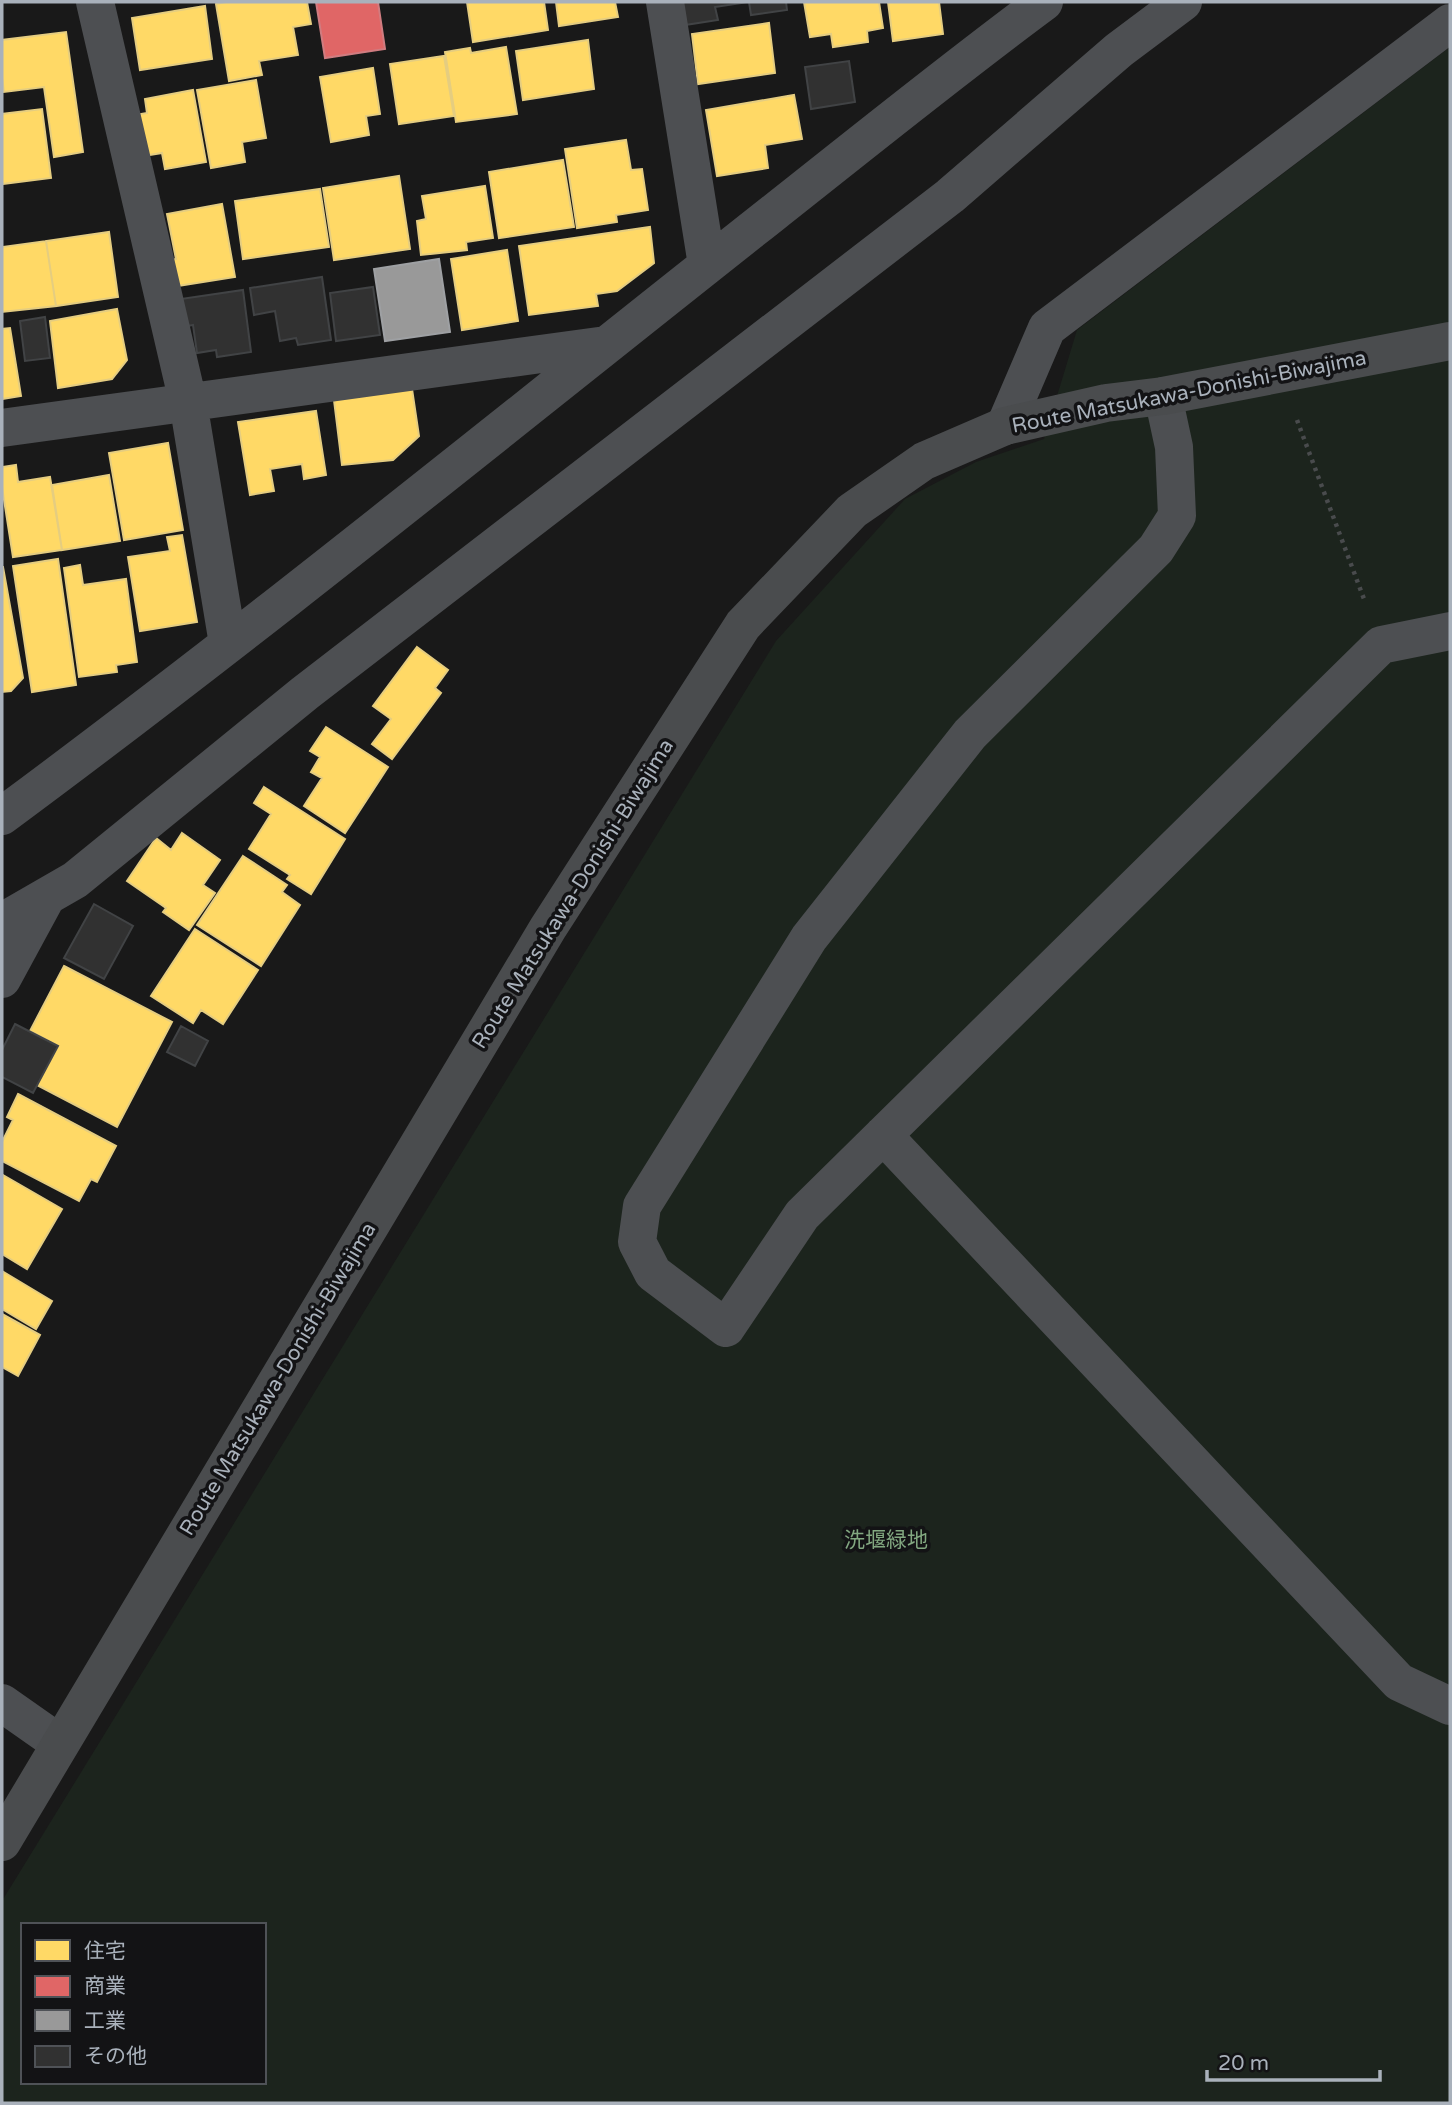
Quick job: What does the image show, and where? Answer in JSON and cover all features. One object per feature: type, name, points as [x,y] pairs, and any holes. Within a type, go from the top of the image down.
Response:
[{"type":"main road","name":"Route Matsukawa-Donishi-Biwajima","points":[[2,1842],[548,928],[743,625],[852,511],[923,461],[1005,426],[1106,403],[1163,396],[1450,341]]},
{"type":"street","points":[[95,2],[188,402],[228,644]]},
{"type":"street","points":[[666,2],[707,265]]},
{"type":"street","points":[[2,816],[137,716],[414,500],[707,265],[1044,2]]},
{"type":"street","points":[[2,922],[75,880],[305,693],[950,196],[1119,50],[1183,2]]},
{"type":"street","points":[[1005,426],[1047,328],[1450,23]]},
{"type":"street","points":[[2,428],[606,345]]},
{"type":"street","points":[[1163,396],[1174,447],[1177,516],[1156,549],[970,734],[809,938],[642,1206],[637,1242],[653,1273],[726,1328],[802,1215],[1381,645],[1450,631]]},
{"type":"street","points":[[2,979],[47,896]]},
{"type":"street","points":[[883,1135],[1399,1682],[1450,1706]]},
{"type":"street","points":[[2,1703],[59,1744]]},
{"type":"path","points":[[1280,374],[1381,645]]},
{"type":"green space","name":"洗堰緑地","points":[[1450,47],[1450,2103],[2,2103],[2,1901],[776,641],[905,499],[976,462],[1044,439],[1077,330]]},
{"type":"building: 住宅","points":[[307,2],[311,24],[293,27],[298,55],[259,61],[262,75],[229,81],[216,4]]},
{"type":"building: 住宅","points":[[467,2],[544,2],[548,30],[473,42]]},
{"type":"building: 住宅","points":[[556,2],[615,2],[618,17],[559,26]]},
{"type":"building: 住宅","points":[[804,2],[879,2],[883,28],[867,31],[868,42],[833,47],[831,34],[810,37]]},
{"type":"building: 住宅","points":[[888,2],[939,2],[943,34],[893,41]]},
{"type":"building: 住宅","points":[[205,6],[212,59],[140,70],[132,18]]},
{"type":"building: 住宅","points":[[769,23],[775,73],[698,84],[692,34]]},
{"type":"building: 住宅","points":[[66,32],[83,152],[54,157],[44,87],[4,92],[2,40]]},
{"type":"building: 住宅","points":[[588,40],[594,89],[523,100],[516,51]]},
{"type":"building: 住宅","points":[[506,47],[517,114],[456,122],[445,52],[470,48],[471,53]]},
{"type":"building: 住宅","points":[[444,56],[454,116],[399,124],[390,64]]},
{"type":"building: 住宅","points":[[373,68],[380,114],[366,116],[369,135],[331,142],[320,77]]},
{"type":"building: 住宅","points":[[256,80],[266,138],[242,142],[245,162],[211,168],[197,90]]},
{"type":"building: 住宅","points":[[193,90],[206,162],[165,169],[162,153],[143,156],[135,115],[147,113],[145,99]]},
{"type":"building: 住宅","points":[[794,95],[802,139],[765,145],[768,168],[717,176],[706,110]]},
{"type":"building: 住宅","points":[[42,109],[51,178],[2,184],[2,114]]},
{"type":"building: 住宅","points":[[626,140],[631,170],[642,169],[648,210],[616,215],[617,222],[577,228],[565,149]]},
{"type":"building: 住宅","points":[[563,160],[574,227],[499,238],[489,172]]},
{"type":"building: 住宅","points":[[399,176],[410,249],[334,260],[323,188]]},
{"type":"building: 住宅","points":[[485,186],[493,238],[466,242],[467,250],[421,255],[417,221],[426,219],[422,196]]},
{"type":"building: 住宅","points":[[320,189],[329,247],[243,259],[235,201]]},
{"type":"building: 住宅","points":[[222,204],[235,277],[171,287],[166,261],[176,259],[167,214]]},
{"type":"building: 住宅","points":[[650,227],[654,263],[617,291],[596,294],[598,306],[529,315],[519,246]]},
{"type":"building: 住宅","points":[[109,232],[118,297],[56,306],[46,241]]},
{"type":"building: 住宅","points":[[46,241],[56,306],[2,312],[2,247]]},
{"type":"building: 住宅","points":[[507,250],[518,321],[462,330],[451,259]]},
{"type":"building: 住宅","points":[[117,309],[127,360],[112,379],[58,388],[50,321]]},
{"type":"building: 住宅","points":[[10,328],[21,396],[2,399],[2,329]]},
{"type":"building: 住宅","points":[[412,389],[419,436],[393,460],[342,465],[334,400]]},
{"type":"building: 住宅","points":[[316,411],[326,475],[304,479],[302,464],[270,469],[274,491],[250,495],[238,422]]},
{"type":"building: 住宅","points":[[168,443],[183,530],[124,540],[109,453]]},
{"type":"building: 住宅","points":[[16,465],[18,482],[50,477],[62,550],[13,557],[2,487],[2,467]]},
{"type":"building: 住宅","points":[[109,475],[120,541],[62,550],[52,485]]},
{"type":"building: 住宅","points":[[182,535],[197,622],[140,631],[128,557],[170,551],[167,537]]},
{"type":"building: 住宅","points":[[58,559],[76,685],[32,692],[13,566]]},
{"type":"building: 住宅","points":[[80,565],[83,585],[126,579],[137,662],[116,665],[117,672],[79,677],[64,568]]},
{"type":"building: 住宅","points":[[2,567],[23,678],[11,691],[2,692]]},
{"type":"building: 住宅","points":[[417,647],[448,670],[435,688],[441,693],[392,759],[372,744],[391,719],[373,706]]},
{"type":"building: 住宅","points":[[326,727],[388,767],[345,833],[304,806],[322,778],[311,772],[320,757],[310,751]]},
{"type":"building: 住宅","points":[[264,787],[345,839],[311,894],[287,879],[290,875],[249,849],[271,814],[254,803]]},
{"type":"building: 住宅","points":[[182,833],[220,860],[203,885],[215,893],[189,930],[163,912],[166,908],[127,881],[156,838],[171,850]]},
{"type":"building: 住宅","points":[[243,856],[287,885],[282,892],[300,905],[261,966],[197,925]]},
{"type":"building: 住宅","points":[[195,929],[258,970],[223,1024],[201,1010],[193,1023],[151,996]]},
{"type":"building: 住宅","points":[[64,966],[172,1022],[117,1127],[37,1085],[58,1046],[30,1031]]},
{"type":"building: 住宅","points":[[18,1094],[116,1146],[97,1182],[91,1179],[79,1201],[2,1161],[2,1142],[13,1120],[7,1117]]},
{"type":"building: 住宅","points":[[3,1175],[62,1209],[27,1269],[2,1254]]},
{"type":"building: 住宅","points":[[2,1271],[52,1301],[36,1329],[2,1309]]},
{"type":"building: 住宅","points":[[2,1314],[40,1335],[18,1376],[2,1367]]},
{"type":"building: 商業","points":[[316,2],[378,2],[385,49],[325,58]]},
{"type":"building: 工業","points":[[439,259],[450,332],[385,341],[374,269]]},
{"type":"building: その他","points":[[682,2],[748,2],[715,7],[718,20],[685,25]]},
{"type":"building: その他","points":[[749,2],[786,2],[787,10],[751,15]]},
{"type":"building: その他","points":[[849,61],[855,102],[811,109],[805,67]]},
{"type":"building: その他","points":[[322,277],[331,340],[298,345],[296,338],[280,341],[275,311],[254,315],[250,288]]},
{"type":"building: その他","points":[[373,287],[380,335],[336,341],[330,293]]},
{"type":"building: その他","points":[[243,290],[251,352],[217,357],[216,350],[197,353],[193,325],[171,329],[167,301]]},
{"type":"building: その他","points":[[45,317],[50,358],[25,361],[20,321]]},
{"type":"building: その他","points":[[94,904],[133,926],[104,979],[64,958]]},
{"type":"building: その他","points":[[15,1024],[58,1046],[33,1093],[2,1077],[2,1050]]},
{"type":"building: その他","points":[[181,1026],[208,1041],[195,1066],[167,1052]]}]
